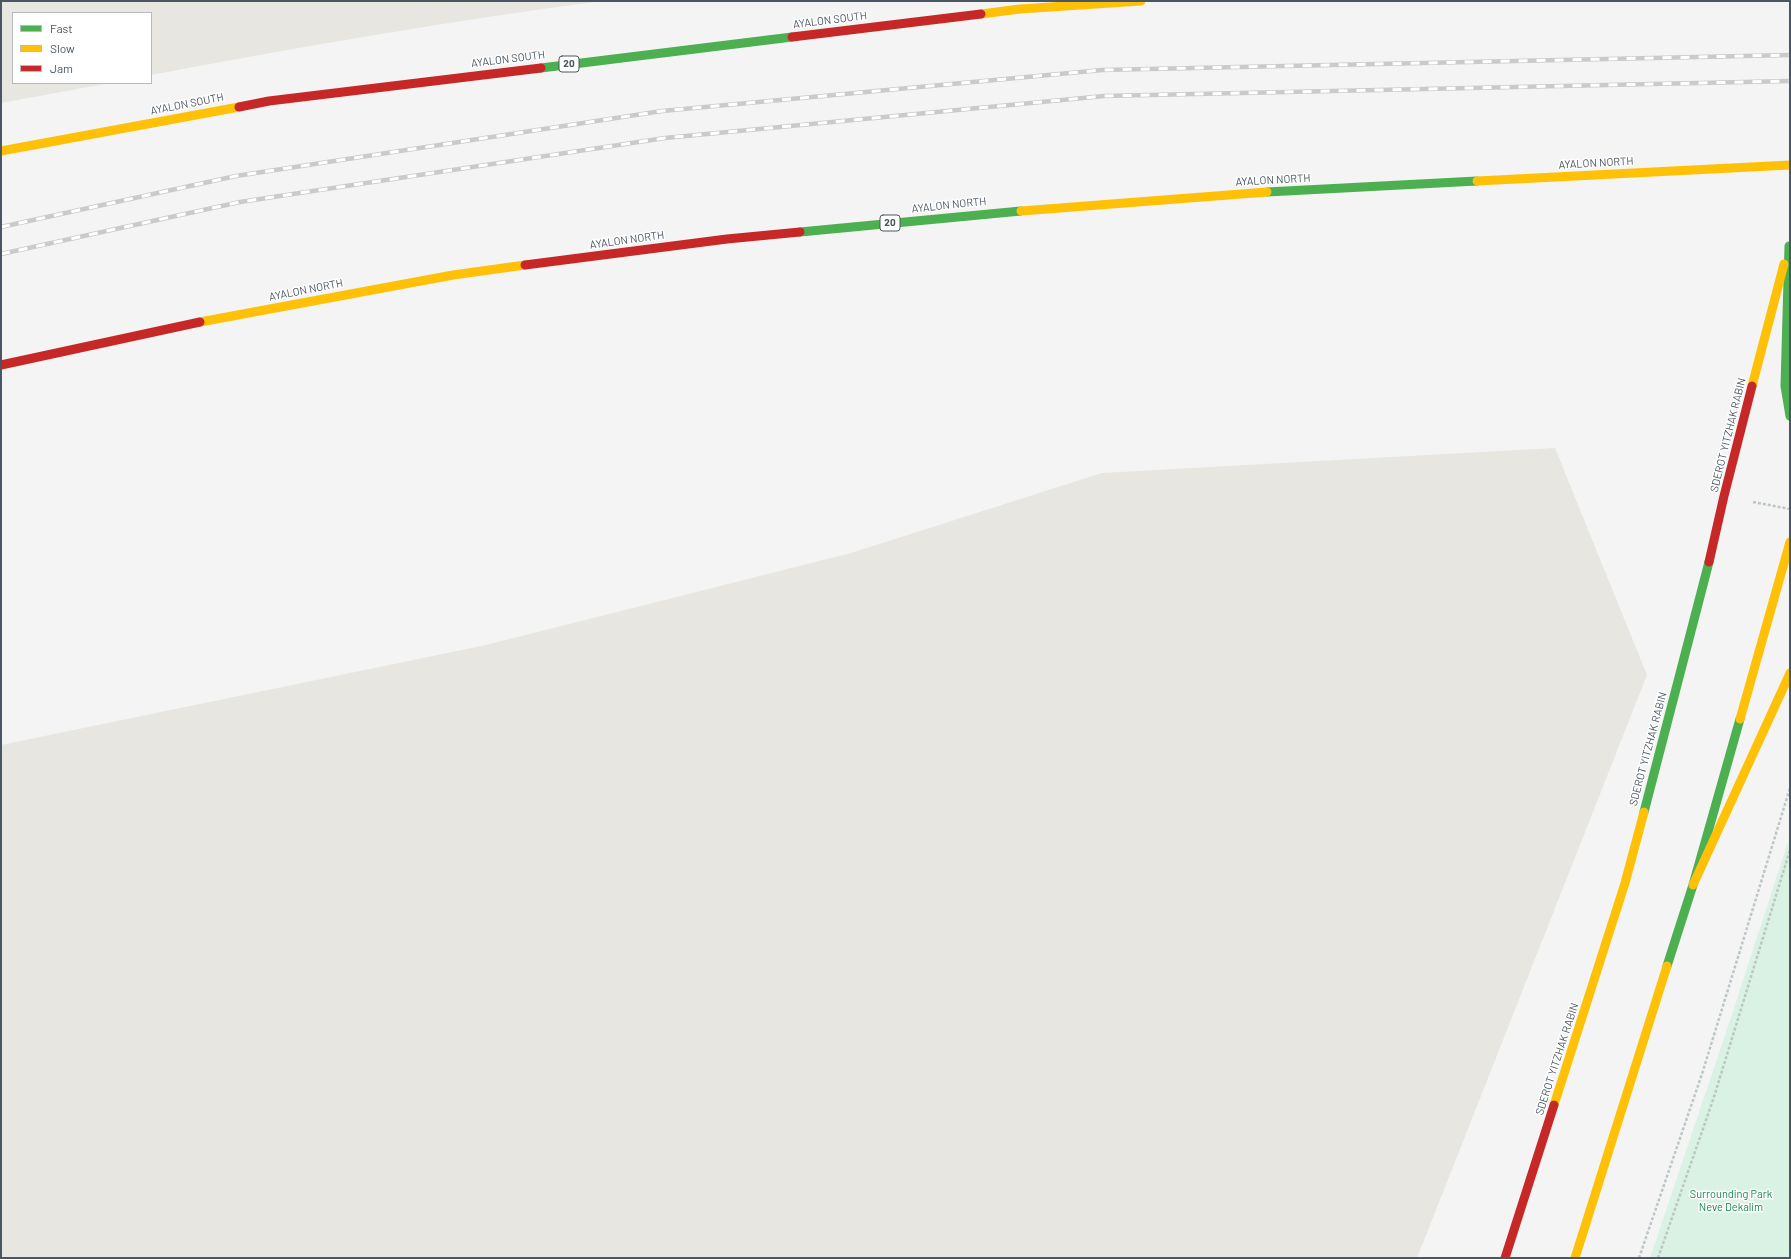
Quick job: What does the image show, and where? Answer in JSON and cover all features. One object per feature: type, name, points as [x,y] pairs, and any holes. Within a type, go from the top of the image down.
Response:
[{"type":"main road","name":"AYALON SOUTH","points":[[1,151],[276,100],[1020,9],[1141,1]]},
{"type":"main road","name":"AYALON NORTH","points":[[1,365],[205,321],[453,275],[727,239],[991,213],[1220,195],[1790,165]]},
{"type":"main road","points":[[1789,243],[1785,386],[1790,416]]},
{"type":"main road","name":"SDEROT YITZHAK RABIN","points":[[1505,1258],[1625,883],[1702,594],[1724,496],[1789,243]]},
{"type":"main road","points":[[1575,1258],[1693,885],[1790,542]]},
{"type":"main road","points":[[1693,885],[1790,673]]},
{"type":"path","points":[[1724,496],[1790,509]]},
{"type":"path","points":[[1639,1258],[1702,1074],[1790,788]]},
{"type":"path","points":[[1658,1258],[1713,1100],[1790,850]]},
{"type":"green space","name":"Surrounding Park Neve Dekalim","points":[[1790,836],[1790,1258],[1650,1258],[1731,1017]]},
{"type":"sand","points":[[1,1],[603,1],[546,8],[377,35],[152,75],[152,12],[12,12],[12,84],[105,84],[1,103]]},
{"type":"sand","points":[[1555,448],[1647,675],[1417,1258],[1,1258],[1,745],[486,645],[851,553],[1102,473]]},
{"type":"railway","points":[[1,227],[236,176],[662,111],[1102,70],[1790,55]]},
{"type":"railway","points":[[1,254],[240,202],[665,138],[1104,96],[1790,81]]},
{"type":"traffic: fast","points":[[541,68],[792,37]]},
{"type":"traffic: fast","points":[[1267,192],[1477,181]]},
{"type":"traffic: fast","points":[[800,232],[1021,211]]},
{"type":"traffic: fast","points":[[1789,246],[1785,386],[1790,416]]},
{"type":"traffic: fast","points":[[1644,812],[1709,562]]},
{"type":"traffic: fast","points":[[1667,966],[1693,885],[1740,719]]},
{"type":"traffic: slow","points":[[981,14],[1020,9],[1141,1]]},
{"type":"traffic: slow","points":[[1,151],[239,107]]},
{"type":"traffic: slow","points":[[1477,181],[1790,165]]},
{"type":"traffic: slow","points":[[1021,211],[1267,192]]},
{"type":"traffic: slow","points":[[1752,386],[1784,264]]},
{"type":"traffic: slow","points":[[200,322],[453,275],[525,265]]},
{"type":"traffic: slow","points":[[1740,719],[1790,542]]},
{"type":"traffic: slow","points":[[1693,885],[1790,673]]},
{"type":"traffic: slow","points":[[1554,1105],[1625,883],[1644,812]]},
{"type":"traffic: slow","points":[[1575,1258],[1667,966]]},
{"type":"traffic: jam","points":[[792,37],[981,14]]},
{"type":"traffic: jam","points":[[239,107],[269,101],[541,68]]},
{"type":"traffic: jam","points":[[525,265],[727,239],[800,232]]},
{"type":"traffic: jam","points":[[1,365],[200,322]]},
{"type":"traffic: jam","points":[[1709,562],[1752,386]]},
{"type":"traffic: jam","points":[[1505,1258],[1554,1105]]}]
